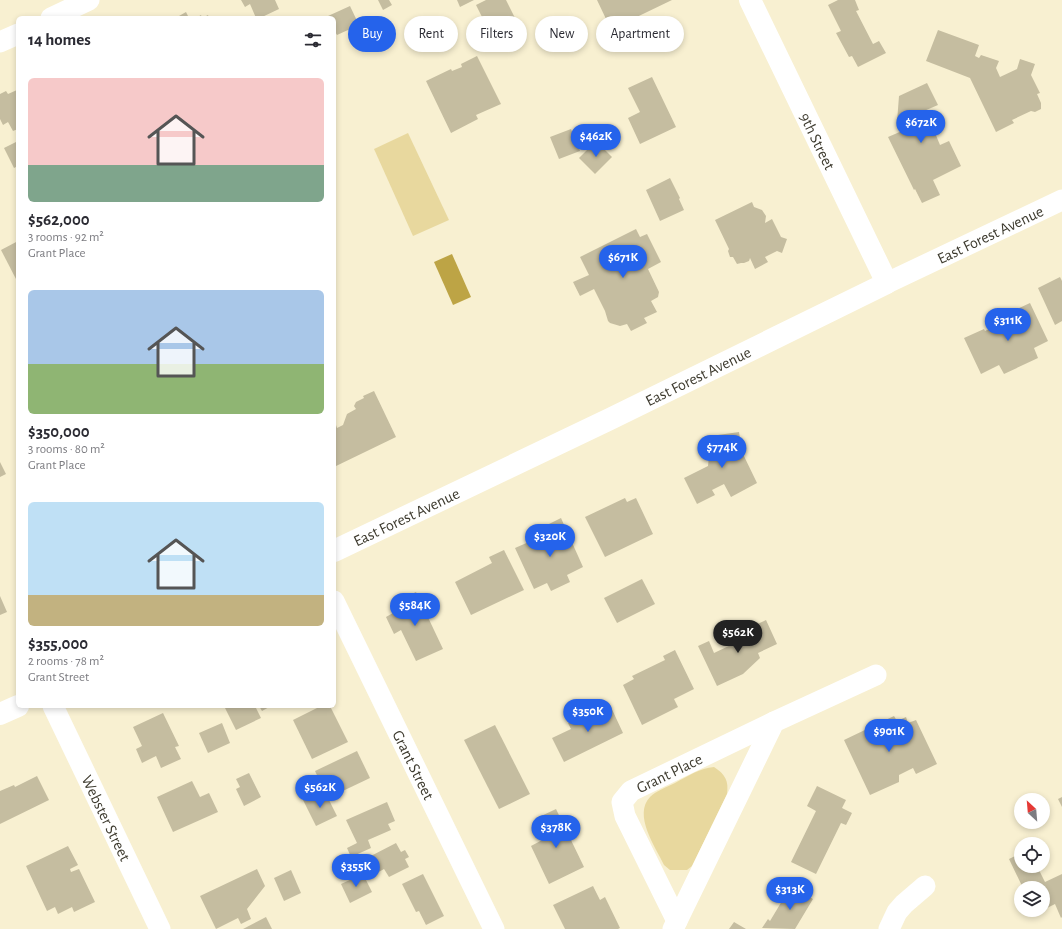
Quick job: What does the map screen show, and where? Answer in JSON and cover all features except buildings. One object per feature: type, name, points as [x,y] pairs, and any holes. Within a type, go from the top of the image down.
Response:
[{"type":"street","points":[[60,12],[89,0]]},
{"type":"street","name":"9th Street","points":[[750,0],[886,283]]},
{"type":"street","points":[[0,42],[16,35]]},
{"type":"street","name":"East Forest Avenue","points":[[336,550],[610,419],[886,283],[1062,200]]},
{"type":"street","name":"Grant Street","points":[[336,605],[494,929]]},
{"type":"street","name":"Grant Place","points":[[675,925],[625,816],[622,802],[631,791],[876,675]]},
{"type":"street","points":[[0,714],[16,707]]},
{"type":"street","name":"Webster Street","points":[[54,708],[160,929]]},
{"type":"street","name":"Grant Place","points":[[675,925],[774,722]]},
{"type":"street","points":[[888,929],[897,912],[925,886]]},
{"type":"shaded area","points":[[408,133],[449,220],[413,236],[374,149]]},
{"type":"shaded area","points":[[452,254],[471,297],[453,305],[434,262]]},
{"type":"shaded area","points":[[714,767],[721,772],[727,782],[727,794],[692,866],[687,870],[670,870],[664,865],[647,831],[644,813],[645,804],[652,795],[658,791],[689,775]]}]
